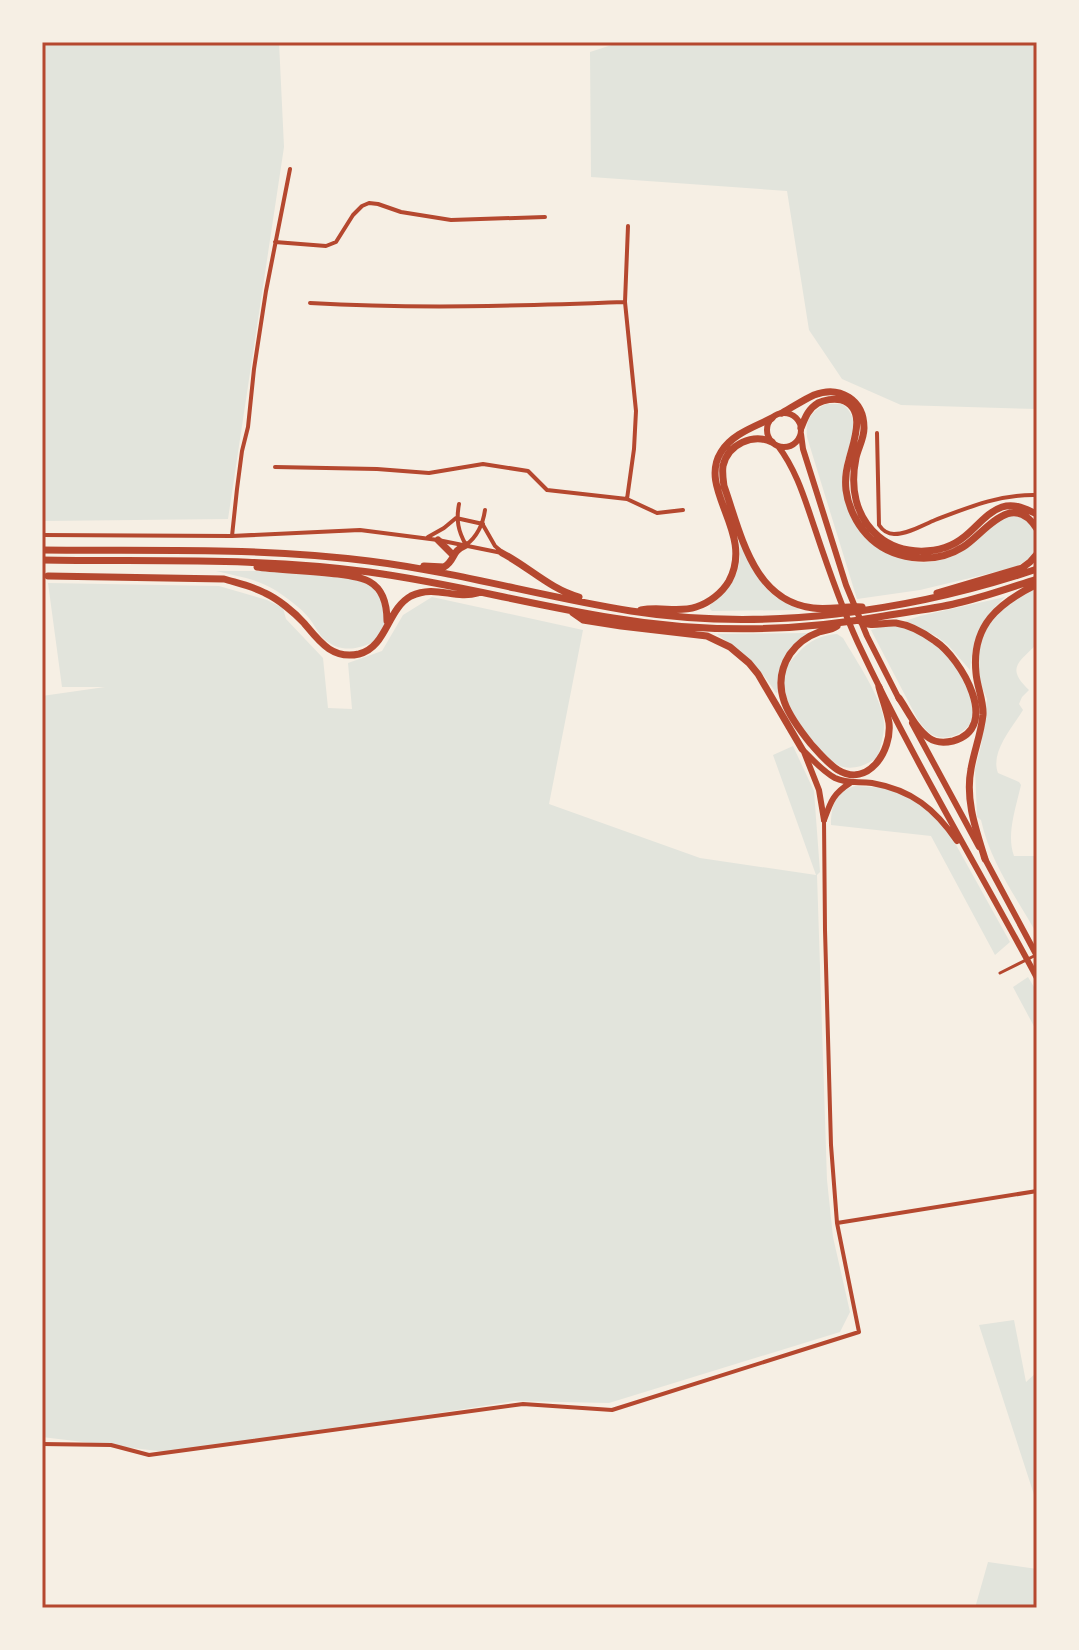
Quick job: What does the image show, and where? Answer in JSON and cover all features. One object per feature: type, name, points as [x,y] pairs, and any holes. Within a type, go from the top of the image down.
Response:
[{"type":"highway","points":[[782,413],[827,392],[847,394],[854,400],[860,408],[864,426],[853,473],[856,503],[867,524],[891,544],[912,550],[934,550],[955,543],[1004,506],[1015,505],[1037,514]]},
{"type":"highway","points":[[801,431],[805,416],[811,407],[821,401],[842,400],[849,404],[857,422],[846,491],[850,506],[864,531],[887,550],[915,558],[938,557],[966,545],[994,519],[1013,513],[1023,515],[1037,529]]},
{"type":"highway","points":[[502,553],[522,563],[561,591],[585,598],[619,604],[634,611],[697,607],[719,594],[735,568],[735,537],[715,478],[717,459],[737,436],[772,418]]},
{"type":"highway","points":[[775,444],[757,438],[733,449],[723,464],[724,486],[749,556],[764,583],[788,601],[823,612]]},
{"type":"highway","points":[[438,540],[453,555]]},
{"type":"highway","points":[[349,559],[386,559],[439,568],[448,565],[457,549],[466,545]]},
{"type":"highway","points":[[42,550],[282,553],[349,559],[634,611],[721,619],[765,619],[852,606],[920,631],[947,650],[958,663],[972,692],[976,709],[974,722],[959,739],[937,742],[921,730],[899,698]]},
{"type":"highway","points":[[885,616],[951,588],[1022,568],[1037,554]]},
{"type":"highway","points":[[42,560],[271,563],[367,571],[613,618],[694,628],[831,627]]},
{"type":"highway","points":[[231,563],[361,578],[383,596],[387,627]]},
{"type":"highway","points":[[912,603],[1037,569]]},
{"type":"highway","points":[[45,576],[224,579],[265,593],[302,621],[315,639],[331,652],[344,655],[370,650],[381,638],[392,615],[409,597],[439,591],[466,596],[480,592]]},
{"type":"highway","points":[[879,687],[889,725],[881,757],[863,774],[852,775],[839,771],[822,757],[796,725],[789,714],[781,685],[782,672],[799,643],[840,623],[922,611],[1037,582]]},
{"type":"highway","points":[[985,859],[969,791],[983,711],[975,669],[976,654],[980,634],[990,617],[1001,605],[1037,582]]},
{"type":"highway","points":[[568,610],[583,620],[699,634],[730,647],[758,674],[802,749]]},
{"type":"main road","points":[[1037,955],[867,636],[846,585],[803,449],[797,418],[782,413],[772,418],[767,433],[790,461],[857,640],[879,687],[1037,978]]},
{"type":"main road","points":[[775,444],[784,447],[795,444],[801,431]]},
{"type":"main road","points":[[802,749],[834,778],[850,783],[886,786],[924,804],[948,828],[972,861]]},
{"type":"main road","points":[[802,749],[819,790],[824,820]]},
{"type":"main road","points":[[824,820],[837,791],[850,783]]},
{"type":"street","points":[[232,536],[254,369],[290,169]]},
{"type":"street","points":[[275,242],[326,246],[336,242],[353,215],[369,203],[451,220],[545,217]]},
{"type":"street","points":[[627,499],[636,411],[625,302],[628,226]]},
{"type":"street","points":[[310,303],[451,308],[625,302]]},
{"type":"street","points":[[877,433],[879,525],[892,535],[984,501],[1019,494],[1037,495]]},
{"type":"street","points":[[275,467],[429,473],[483,464],[528,471],[547,490],[627,499],[657,513],[683,510]]},
{"type":"street","points":[[459,504],[456,518],[466,545]]},
{"type":"street","points":[[466,545],[483,524],[485,510]]},
{"type":"street","points":[[425,538],[456,518]]},
{"type":"street","points":[[456,518],[483,524],[502,553]]},
{"type":"street","points":[[42,535],[232,536],[360,530],[438,540],[502,553]]},
{"type":"street","points":[[42,1444],[111,1445],[149,1455],[523,1404],[612,1410],[859,1332],[837,1223],[831,1145],[824,820]]},
{"type":"street","points":[[1000,973],[1037,955]]},
{"type":"street","points":[[837,1223],[1037,1191]]},
{"type":"shaded area","points":[[42,42],[279,42],[284,147],[228,519],[42,521]]},
{"type":"shaded area","points":[[621,42],[1037,42],[1037,409],[901,405],[842,379],[809,330],[787,191],[591,177],[590,52]]},
{"type":"shaded area","points":[[826,404],[842,404],[853,419],[843,472],[855,520],[903,558],[925,562],[949,558],[962,551],[993,524],[1011,516],[1019,516],[1034,530],[1038,544],[1036,550],[1012,568],[920,590],[857,599],[807,437],[810,417]]},
{"type":"shaded area","points":[[738,533],[757,577],[777,598],[800,609],[710,609],[710,605],[728,589],[736,575],[740,560]]},
{"type":"shaded area","points":[[216,571],[361,578],[377,588],[387,617],[381,638],[359,647],[337,647],[323,638],[302,610],[275,590],[254,580]]},
{"type":"shaded area","points":[[48,583],[219,586],[267,600],[283,608],[286,619],[323,658],[328,708],[352,709],[348,663],[382,651],[403,615],[432,597],[583,630],[549,804],[700,858],[816,875],[773,755],[793,746],[814,791],[820,872],[817,875],[827,1180],[833,1237],[850,1312],[840,1332],[609,1403],[514,1401],[166,1452],[42,1437],[42,696],[105,687],[62,687]]},
{"type":"shaded area","points":[[1037,587],[1037,644],[1020,661],[1016,671],[1029,690],[1019,704],[1023,710],[999,749],[996,765],[998,773],[1021,785],[1011,839],[1014,856],[1037,856],[1037,934],[997,865],[981,820],[977,817],[975,769],[987,699],[980,682],[978,662],[983,630],[1001,605]]},
{"type":"shaded area","points":[[1005,597],[980,630],[970,670],[948,645],[905,621],[920,616]]},
{"type":"shaded area","points":[[893,623],[935,642],[959,671],[975,705],[975,714],[969,726],[958,734],[937,737],[918,720],[871,630]]},
{"type":"shaded area","points":[[810,633],[782,665],[776,693],[750,660],[717,634]]},
{"type":"shaded area","points":[[837,634],[843,638],[868,681],[883,716],[878,757],[853,768],[838,765],[821,751],[795,717],[785,690],[786,669],[799,652],[816,639]]},
{"type":"shaded area","points":[[855,786],[886,788],[928,810],[950,834],[1010,942],[995,955],[931,836],[831,825],[832,812],[839,796]]},
{"type":"shaded area","points":[[1028,977],[1037,992],[1037,1032],[1013,987]]},
{"type":"shaded area","points":[[1014,1320],[1026,1382],[1037,1372],[1037,1504],[979,1325]]},
{"type":"shaded area","points":[[988,1562],[1037,1569],[1037,1608],[975,1608]]}]
